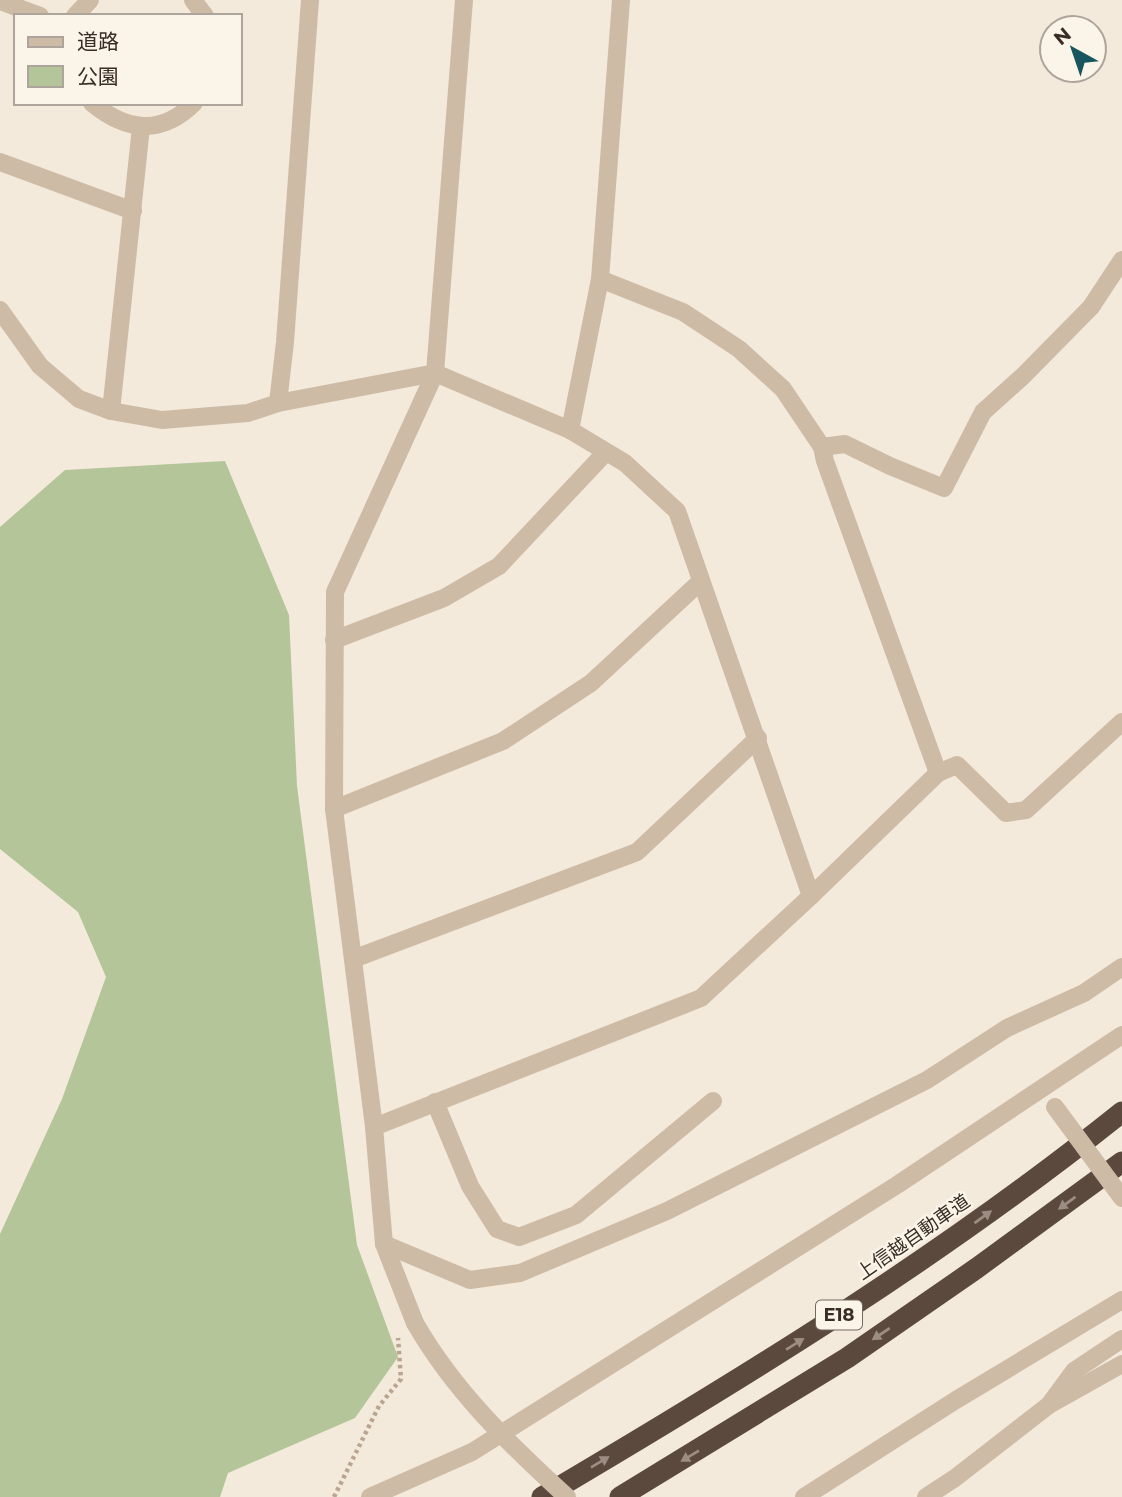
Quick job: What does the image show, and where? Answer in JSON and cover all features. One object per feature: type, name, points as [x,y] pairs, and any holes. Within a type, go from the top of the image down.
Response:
[{"type":"highway","name":"上信越自動車道","points":[[542,1497],[688,1411],[835,1318],[953,1238],[1079,1147],[1122,1112]]},
{"type":"highway","name":"E18","points":[[621,1497],[847,1358],[1122,1162]]},
{"type":"street","points":[[77,14],[90,0]]},
{"type":"street","points":[[278,403],[285,342],[310,0]]},
{"type":"street","points":[[464,0],[435,373],[335,592],[334,809],[374,1126],[384,1244],[415,1323],[435,1357],[475,1409],[567,1497]]},
{"type":"street","points":[[569,430],[600,279],[621,0]]},
{"type":"street","points":[[0,1],[35,14]]},
{"type":"street","points":[[95,105],[113,119],[141,127],[157,126],[173,120],[192,105]]},
{"type":"street","points":[[111,411],[141,127]]},
{"type":"street","points":[[0,162],[132,211]]},
{"type":"street","points":[[822,447],[845,444],[944,488],[983,412],[1091,307],[1122,260]]},
{"type":"street","points":[[600,279],[683,312],[739,349],[783,389],[822,447],[937,773]]},
{"type":"street","points":[[0,310],[40,366],[79,399],[111,411],[162,420],[248,413],[278,403],[435,373],[569,430],[625,463],[677,511],[811,897]]},
{"type":"street","points":[[334,640],[444,598],[499,566],[606,452]]},
{"type":"street","points":[[334,809],[503,741],[591,683],[701,581]]},
{"type":"street","points":[[374,1126],[701,998],[811,897],[937,773],[957,765],[1006,813],[1026,810],[1122,722]]},
{"type":"street","points":[[353,959],[637,852],[758,738]]},
{"type":"street","points":[[384,1244],[470,1280],[520,1273],[667,1211],[927,1080],[1007,1028],[1084,993],[1122,967]]},
{"type":"street","points":[[370,1497],[472,1452],[897,1185],[1122,1035]]},
{"type":"street","points":[[1042,1088],[1122,1198]]},
{"type":"street","points":[[435,1102],[470,1186],[498,1229],[519,1237],[576,1215],[713,1101]]},
{"type":"street","points":[[804,1497],[956,1400],[1122,1300]]},
{"type":"street","points":[[1049,1405],[1074,1371],[1122,1339]]},
{"type":"street","points":[[926,1497],[955,1478],[1049,1405],[1122,1363]]},
{"type":"path","points":[[334,1497],[379,1406],[401,1379],[398,1338]]},
{"type":"green space","points":[[225,461],[289,615],[297,786],[357,1245],[398,1357],[355,1418],[228,1473],[220,1497],[0,1497],[0,1234],[62,1099],[106,977],[78,912],[0,849],[0,527],[65,470]]}]
